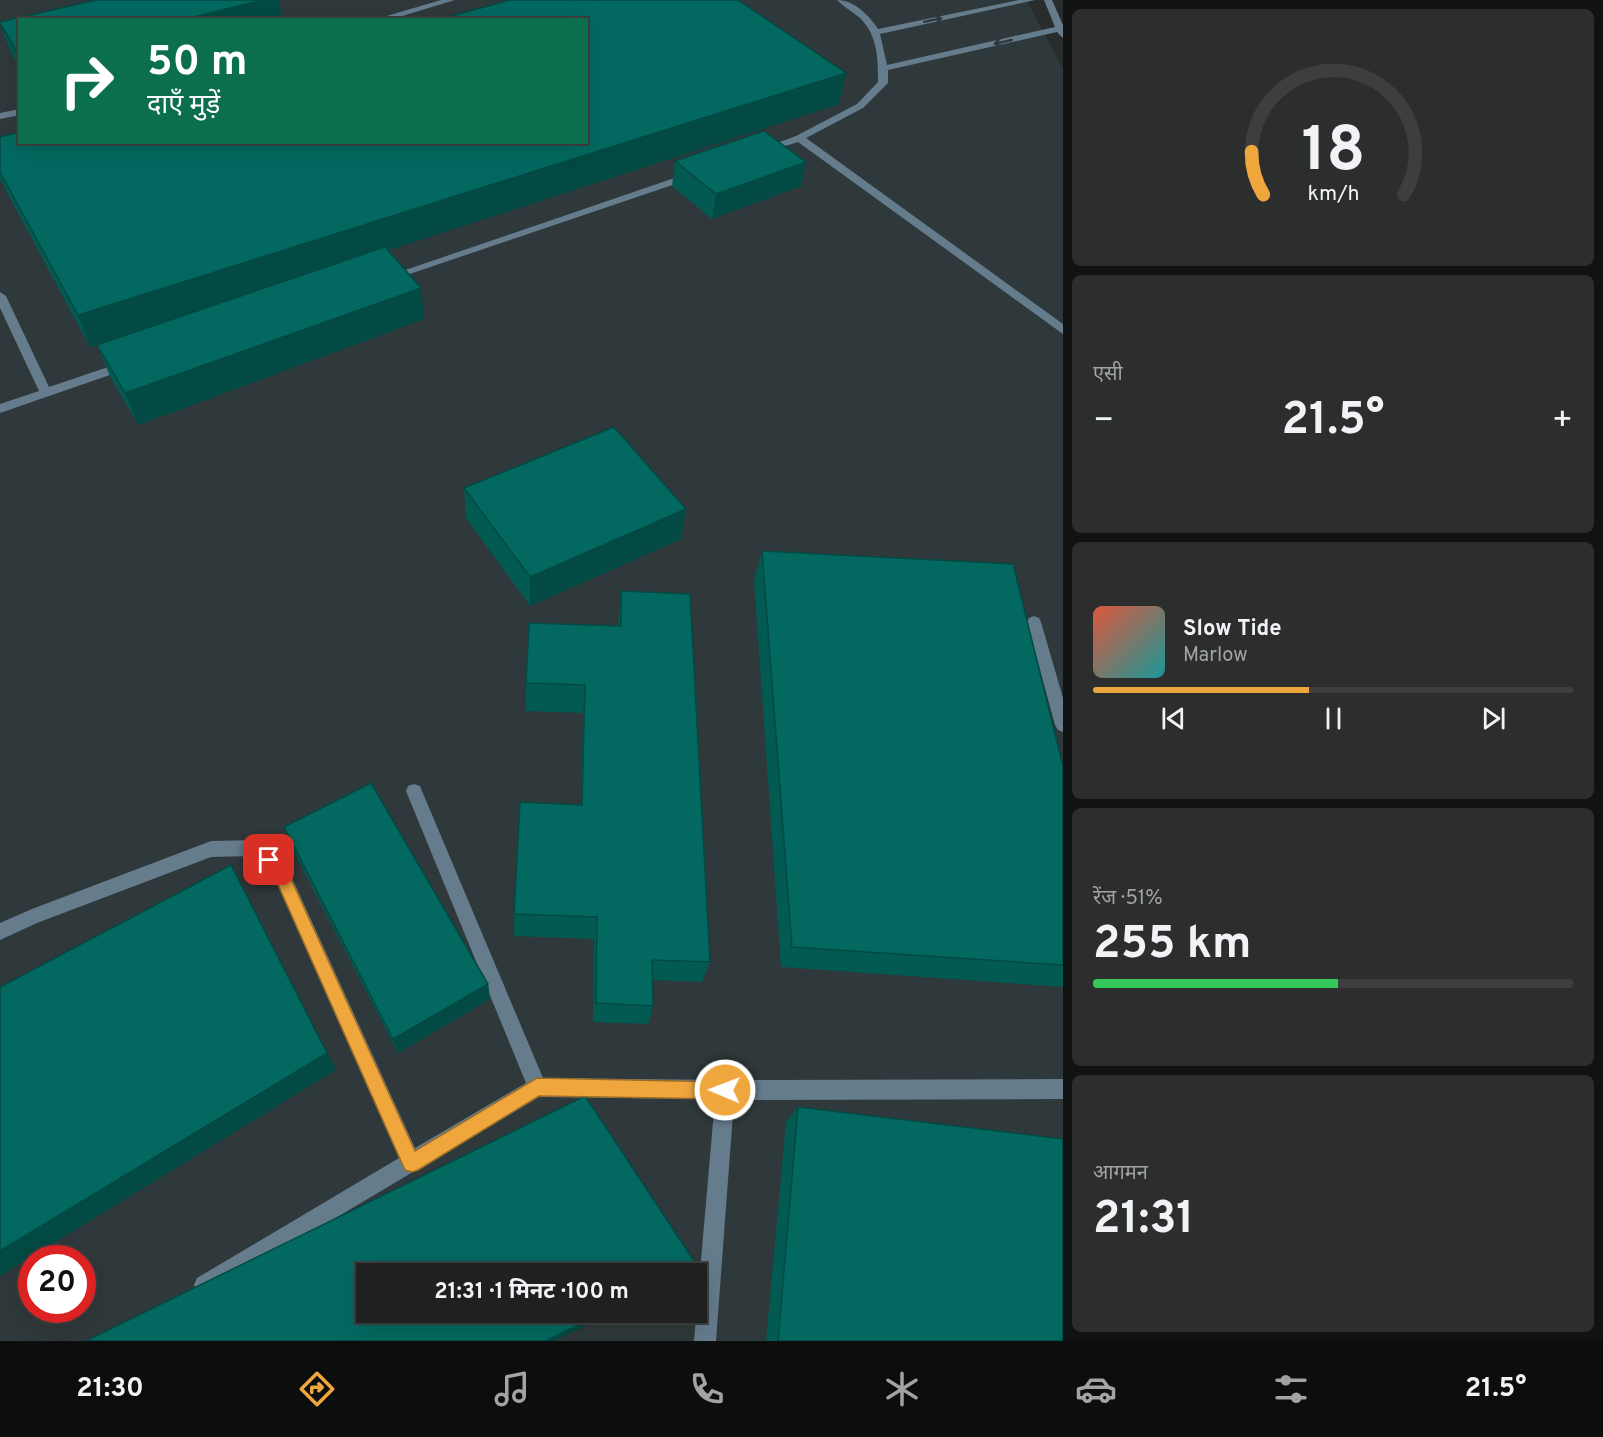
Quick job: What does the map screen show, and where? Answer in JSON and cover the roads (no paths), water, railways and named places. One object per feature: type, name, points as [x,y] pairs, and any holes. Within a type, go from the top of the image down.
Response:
[{"type":"street","points":[[384,18],[451,0]]},
{"type":"street","points":[[753,153],[799,138],[860,106],[884,83],[884,54],[876,32],[864,15],[841,0]]},
{"type":"street","points":[[876,32],[1031,0]]},
{"type":"street","points":[[884,68],[1061,27],[1048,0]]},
{"type":"street","points":[[0,104],[3,116],[18,112]]},
{"type":"street","points":[[799,138],[1063,330]]},
{"type":"street","points":[[381,280],[708,169]]},
{"type":"street","points":[[0,296],[46,393]]},
{"type":"street","points":[[0,409],[136,362]]},
{"type":"street","points":[[1034,622],[1063,725]]},
{"type":"street","points":[[414,791],[537,1087]]},
{"type":"street","points":[[0,932],[32,917],[211,849],[258,848],[280,873],[412,1163]]},
{"type":"street","points":[[189,1294],[537,1087],[725,1090],[1063,1089]]},
{"type":"street","points":[[705,1341],[725,1090]]}]
